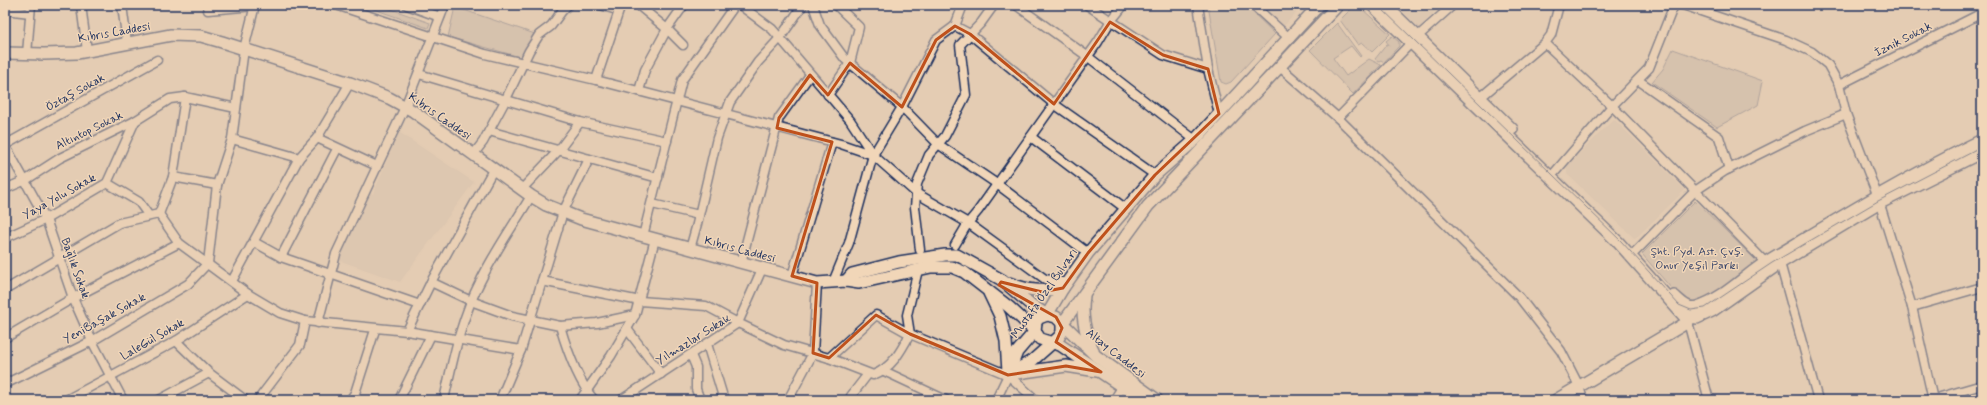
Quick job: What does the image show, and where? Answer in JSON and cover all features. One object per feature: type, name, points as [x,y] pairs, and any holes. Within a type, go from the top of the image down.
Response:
[{"type":"main road","name":"Mustafa Özel Bulvarı","points":[[1008,375],[1017,352],[1035,331],[1036,322],[1039,318],[1047,315],[1088,253],[1155,175],[1195,140],[1319,5]]},
{"type":"main road","points":[[1008,375],[1033,360],[1057,340],[1062,332],[1062,324],[1148,206],[1338,5]]},
{"type":"main road","points":[[1372,5],[1481,98],[1635,252],[1682,304],[1689,315]]},
{"type":"main road","points":[[1385,5],[1414,40],[1618,242],[1684,316],[1689,315],[1697,318],[1712,311],[1780,263],[1878,200],[1980,157]]},
{"type":"main road","name":"Kıbrıs Caddesi","points":[[5,53],[27,54],[87,50],[171,35],[201,36],[350,83],[390,98],[532,196],[563,212],[643,236],[817,283],[846,281],[859,283],[931,267],[952,267],[964,272],[1009,306],[1035,331]]},
{"type":"main road","points":[[1556,400],[1689,315],[1696,307],[1707,303],[1766,263],[1982,140]]},
{"type":"main road","name":"Kıbrıs Caddesi","points":[[846,281],[852,274],[899,262],[945,255],[957,255],[1002,280],[1030,304],[1047,315]]},
{"type":"main road","points":[[1002,280],[1020,287],[1042,292],[1065,286]]},
{"type":"main road","points":[[988,290],[1000,316],[1006,341],[1008,375]]},
{"type":"main road","points":[[1085,292],[1082,309],[1083,322],[1086,337],[1096,356]]},
{"type":"main road","points":[[1047,315],[1056,317],[1062,324]]},
{"type":"main road","name":"Altay Caddesi","points":[[1062,324],[1096,356],[1157,400]]},
{"type":"main road","points":[[1035,331],[1040,339],[1053,342]]},
{"type":"main road","name":"Altay Caddesi","points":[[1053,342],[1123,386],[1142,400]]},
{"type":"main road","points":[[1008,375],[1066,366],[1101,372]]},
{"type":"street","points":[[80,5],[87,50]]},
{"type":"street","points":[[122,5],[127,43]]},
{"type":"street","points":[[207,5],[208,10],[255,6],[244,49],[232,139],[218,185],[208,263]]},
{"type":"street","points":[[336,5],[432,38],[485,54],[639,91],[873,154]]},
{"type":"street","points":[[407,5],[440,17]]},
{"type":"street","points":[[318,323],[336,254],[405,107],[445,5]]},
{"type":"street","points":[[473,155],[506,101],[523,63],[540,35],[551,26],[568,5]]},
{"type":"street","points":[[596,80],[619,8],[600,5]]},
{"type":"street","points":[[638,5],[667,29],[683,45]]},
{"type":"street","points":[[639,91],[645,70],[667,29],[684,5]]},
{"type":"street","points":[[643,236],[682,80],[735,5]]},
{"type":"street","points":[[740,5],[772,29],[850,120],[873,154],[916,193],[968,223],[1045,279],[1065,286]]},
{"type":"street","points":[[690,249],[718,138],[730,102],[754,68],[780,38],[803,5]]},
{"type":"street","points":[[813,5],[820,26],[844,59],[902,107],[938,144],[997,184],[1088,253]]},
{"type":"street","points":[[828,95],[850,63],[859,27],[836,5]]},
{"type":"street","points":[[833,282],[849,243],[873,154],[902,107],[936,40],[955,26],[963,5]]},
{"type":"street","points":[[920,250],[915,207],[917,184],[926,162],[958,115],[966,95],[960,45],[994,5]]},
{"type":"street","points":[[1016,5],[1087,56],[1195,140]]},
{"type":"street","points":[[1087,5],[1110,22],[1163,55],[1208,69]]},
{"type":"street","points":[[955,245],[968,223],[1054,104],[1110,22],[1124,5]]},
{"type":"street","points":[[1198,5],[1208,69],[1219,114]]},
{"type":"street","points":[[1253,5],[1288,37]]},
{"type":"street","points":[[1338,118],[1414,40],[1453,5]]},
{"type":"street","points":[[1481,98],[1545,43],[1551,35],[1559,5]]},
{"type":"street","points":[[1555,172],[1612,106],[1649,68],[1674,5]]},
{"type":"street","points":[[1683,5],[1779,37],[1812,52],[1828,66],[1839,85],[1846,114],[1878,200],[1912,307],[1932,400],[1982,385]]},
{"type":"street","points":[[5,10],[31,9],[27,54]]},
{"type":"street","name":"İznik Sokak","points":[[1839,85],[1980,18]]},
{"type":"street","points":[[955,26],[970,34],[1054,104],[1155,175]]},
{"type":"street","points":[[1545,43],[1612,106],[1766,263],[1780,263],[1818,400]]},
{"type":"street","name":"Öztaş Sokak","points":[[5,145],[157,60]]},
{"type":"street","points":[[1280,67],[1338,118],[1519,297],[1561,350],[1579,386],[1583,400]]},
{"type":"street","points":[[419,74],[580,122],[667,141]]},
{"type":"street","points":[[741,263],[779,118],[810,74]]},
{"type":"street","points":[[1638,80],[1719,137],[1729,169]]},
{"type":"street","points":[[232,281],[299,158],[317,138],[350,83]]},
{"type":"street","points":[[159,214],[173,177],[185,97],[236,108]]},
{"type":"street","name":"Altıntop Sokak","points":[[5,189],[26,180],[60,158],[135,121],[170,99],[185,97]]},
{"type":"street","points":[[1635,252],[1694,191],[1729,169],[1806,131],[1846,114]]},
{"type":"street","name":"Yaya Yolu Sokak","points":[[5,238],[46,219],[107,183],[135,121]]},
{"type":"street","points":[[522,189],[559,150],[580,122]]},
{"type":"street","points":[[489,131],[658,178]]},
{"type":"street","points":[[1031,136],[1126,209]]},
{"type":"street","points":[[317,138],[377,166]]},
{"type":"street","points":[[232,139],[299,158]]},
{"type":"street","points":[[792,276],[832,142]]},
{"type":"street","name":"Bağlık Sokak","points":[[5,145],[26,180],[46,219],[73,298],[110,378],[123,400]]},
{"type":"street","points":[[282,256],[337,148]]},
{"type":"street","points":[[500,400],[521,350],[563,212],[589,159]]},
{"type":"street","points":[[407,331],[431,282],[493,170]]},
{"type":"street","points":[[173,177],[218,185]]},
{"type":"street","points":[[107,183],[139,202],[149,216]]},
{"type":"street","points":[[444,400],[457,340],[471,301],[481,280],[532,196]]},
{"type":"street","points":[[652,204],[699,215]]},
{"type":"street","points":[[5,290],[119,223],[159,214]]},
{"type":"street","points":[[159,214],[179,243],[248,294],[280,313],[305,321],[318,323],[375,330],[407,331],[430,334],[457,340],[521,350]]},
{"type":"street","points":[[580,400],[611,356],[634,315],[640,301],[655,239]]},
{"type":"street","points":[[254,242],[282,256],[420,305]]},
{"type":"street","points":[[5,338],[73,298],[179,243]]},
{"type":"street","name":"YeniBaşak Sokak","points":[[5,384],[92,341],[188,284],[208,263]]},
{"type":"street","points":[[542,281],[640,301],[706,306],[738,323],[762,269]]},
{"type":"street","points":[[852,396],[868,374],[873,375],[884,371],[900,353],[910,334],[907,315],[918,270]]},
{"type":"street","points":[[431,282],[471,301],[512,316],[560,326],[597,323],[634,315]]},
{"type":"street","points":[[788,400],[813,353],[817,283]]},
{"type":"street","points":[[1912,307],[1982,288]]},
{"type":"street","name":"LaleGül Sokak","points":[[66,400],[110,378],[176,341],[248,294]]},
{"type":"street","points":[[829,358],[876,315],[910,334],[1008,375],[1036,400]]},
{"type":"street","points":[[1689,315],[1709,400]]},
{"type":"street","points":[[258,400],[300,345],[305,321]]},
{"type":"street","name":"Yılmazlar Sokak","points":[[621,400],[738,323],[784,345],[829,358],[868,374]]},
{"type":"street","points":[[560,326],[567,349],[586,391],[594,400]]},
{"type":"street","points":[[627,329],[661,374]]},
{"type":"street","points":[[350,400],[355,393],[375,330]]},
{"type":"street","points":[[399,400],[430,334]]},
{"type":"street","points":[[176,341],[209,373],[244,400]]},
{"type":"street","points":[[707,344],[724,400]]},
{"type":"street","points":[[691,355],[696,367],[696,389],[700,400]]},
{"type":"street","points":[[884,371],[946,400]]},
{"type":"street","points":[[159,400],[209,373]]},
{"type":"street","points":[[996,400],[1008,375]]},
{"type":"street","points":[[1114,400],[1123,386]]},
{"type":"highlighted area","points":[[1110,22],[1163,55],[1208,69],[1219,114],[1155,175],[1088,253],[1063,288],[1042,292],[1001,282],[999,285],[1056,317],[1062,328],[1056,342],[1101,372],[1066,366],[1008,375],[910,334],[876,315],[829,358],[813,353],[817,283],[792,276],[832,142],[777,128],[779,118],[810,75],[828,95],[850,63],[902,107],[936,40],[955,26],[970,34],[1054,104]]},
{"type":"shaded area","points":[[1261,5],[1303,5],[1284,26]]},
{"type":"shaded area","points":[[1441,5],[1419,28],[1398,6]]},
{"type":"shaded area","points":[[1614,119],[1685,190],[1635,239],[1567,174],[1567,166]]},
{"type":"shaded area","points":[[399,132],[474,182],[400,282],[338,260],[370,193],[373,194]]},
{"type":"green space","points":[[362,5],[380,5],[430,23],[428,28]]},
{"type":"green space","points":[[1208,5],[1245,5],[1275,34],[1231,82],[1226,84],[1221,82]]},
{"type":"green space","points":[[455,7],[535,34],[520,57],[448,37]]},
{"type":"green space","points":[[1357,7],[1362,9],[1390,34],[1372,52],[1362,43],[1358,45],[1340,20],[1352,8]]},
{"type":"green space","points":[[1337,23],[1361,56],[1360,57],[1351,46],[1333,58],[1346,76],[1369,59],[1381,65],[1353,94],[1310,50]]},
{"type":"green space","points":[[1392,36],[1399,42],[1399,46],[1384,62],[1375,59],[1387,44],[1390,46],[1386,41]]},
{"type":"green space","points":[[1673,49],[1763,81],[1758,105],[1717,127],[1652,82],[1663,69]]},
{"type":"green space","name":"Şht. Pyd. Ast. Çvş. Onur Yeşil Parkı","points":[[1695,201],[1760,264],[1705,301],[1691,304],[1677,295],[1642,254]]},
{"type":"tram line","points":[[1378,5],[1621,241],[1679,305],[1691,310],[1705,308],[1772,263],[1878,201],[1982,147]]}]
